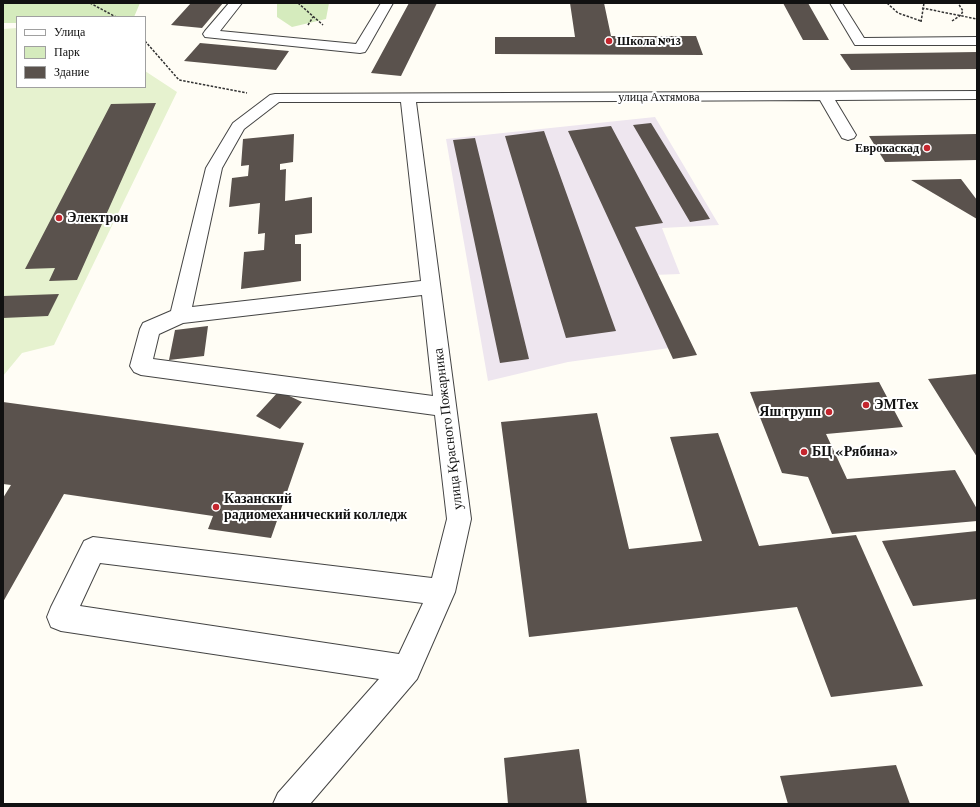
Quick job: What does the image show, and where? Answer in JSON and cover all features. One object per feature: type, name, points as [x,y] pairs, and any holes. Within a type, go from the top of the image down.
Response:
[{"type":"street","points":[[236,3],[210,34],[360,49],[387,3]]},
{"type":"street","points":[[836,3],[860,42],[977,41]]},
{"type":"street","name":"улица Ахтямова","points":[[275,98],[977,95]]},
{"type":"street","points":[[825,96],[848,135]]},
{"type":"street","points":[[180,316],[214,168],[238,126],[275,98]]},
{"type":"street","name":"улица Красного Пожарника","points":[[289,804],[407,669],[442,592],[459,519],[408,98]]},
{"type":"street","points":[[430,287],[180,316],[150,330],[141,366],[445,407]]},
{"type":"street","points":[[407,669],[61,617],[93,550],[442,592]]},
{"type":"path","points":[[90,3],[114,16]]},
{"type":"path","points":[[887,3],[893,10],[900,14],[926,22]]},
{"type":"path","points":[[958,3],[962,11],[961,16]]},
{"type":"path","points":[[922,8],[977,19]]},
{"type":"path","points":[[951,21],[961,16]]},
{"type":"path","points":[[146,42],[178,80],[275,98]]},
{"type":"shaded area","points":[[655,117],[719,225],[662,228],[680,274],[653,275],[684,346],[568,362],[488,381],[446,139]]},
{"type":"green space","points":[[3,3],[140,3],[134,16],[16,16],[16,23],[3,23]]},
{"type":"green space","points":[[277,3],[329,3],[326,19],[292,27],[277,17]]},
{"type":"green space","name":"Электрон","points":[[16,28],[16,88],[146,88],[146,72],[177,92],[54,345],[22,353],[3,376],[3,29]]},
{"type":"building","points":[[191,3],[223,3],[202,28],[171,25]]},
{"type":"building","points":[[409,3],[437,3],[401,76],[371,73]]},
{"type":"building","points":[[570,3],[604,3],[611,36],[696,36],[703,55],[495,54],[495,37],[575,37]]},
{"type":"building","points":[[783,3],[808,3],[829,40],[803,40]]},
{"type":"building","points":[[200,43],[289,51],[276,70],[184,61]]},
{"type":"building","points":[[977,52],[977,69],[851,70],[840,54]]},
{"type":"building","points":[[156,103],[77,280],[49,281],[55,268],[25,269],[111,104]]},
{"type":"building","points":[[651,123],[710,219],[690,222],[633,125]]},
{"type":"building","points":[[611,126],[663,223],[635,227],[697,355],[673,359],[568,131]]},
{"type":"building","points":[[544,131],[616,331],[566,338],[505,136]]},
{"type":"building","points":[[294,134],[293,162],[280,164],[280,170],[286,169],[285,201],[312,197],[312,233],[295,235],[295,244],[301,244],[301,281],[241,289],[244,252],[264,250],[265,233],[258,234],[260,203],[229,207],[232,178],[248,176],[249,165],[241,166],[243,139]]},
{"type":"building","name":"Еврокаскад","points":[[977,134],[977,160],[885,162],[869,136]]},
{"type":"building","points":[[475,138],[529,359],[500,363],[453,140]]},
{"type":"building","points":[[961,179],[977,200],[977,219],[911,180]]},
{"type":"building","points":[[59,294],[48,316],[3,318],[3,296]]},
{"type":"building","points":[[208,326],[204,356],[169,360],[175,330]]},
{"type":"building","points":[[977,374],[977,457],[928,379]]},
{"type":"building","name":"БЦ «Рябина»","points":[[879,382],[903,427],[826,434],[847,479],[955,470],[977,509],[977,521],[832,534],[808,477],[782,473],[750,392]]},
{"type":"building","points":[[279,391],[302,402],[280,429],[256,416]]},
{"type":"building","name":"Казанский радиомеханический колледж","points":[[3,402],[304,443],[271,538],[208,529],[213,516],[64,494],[3,602],[3,498],[11,485],[3,484]]},
{"type":"building","points":[[597,413],[629,549],[702,541],[670,437],[718,433],[759,546],[856,535],[923,686],[831,697],[797,607],[529,637],[501,422]]},
{"type":"building","points":[[977,531],[977,599],[913,606],[882,541]]},
{"type":"building","points":[[579,749],[587,804],[508,804],[504,758]]},
{"type":"building","points":[[896,765],[910,804],[788,804],[780,776]]},
{"type":"place","name":"Школа №13","points":[[609,41]]},
{"type":"place","name":"Еврокаскад","points":[[927,148]]},
{"type":"place","name":"Электрон","points":[[59,218]]},
{"type":"place","name":"ЭМТех","points":[[866,405]]},
{"type":"place","name":"Яш групп","points":[[829,412]]},
{"type":"place","name":"БЦ «Рябина»","points":[[804,452]]},
{"type":"place","name":"Казанский радиомеханический колледж","points":[[216,507]]}]
